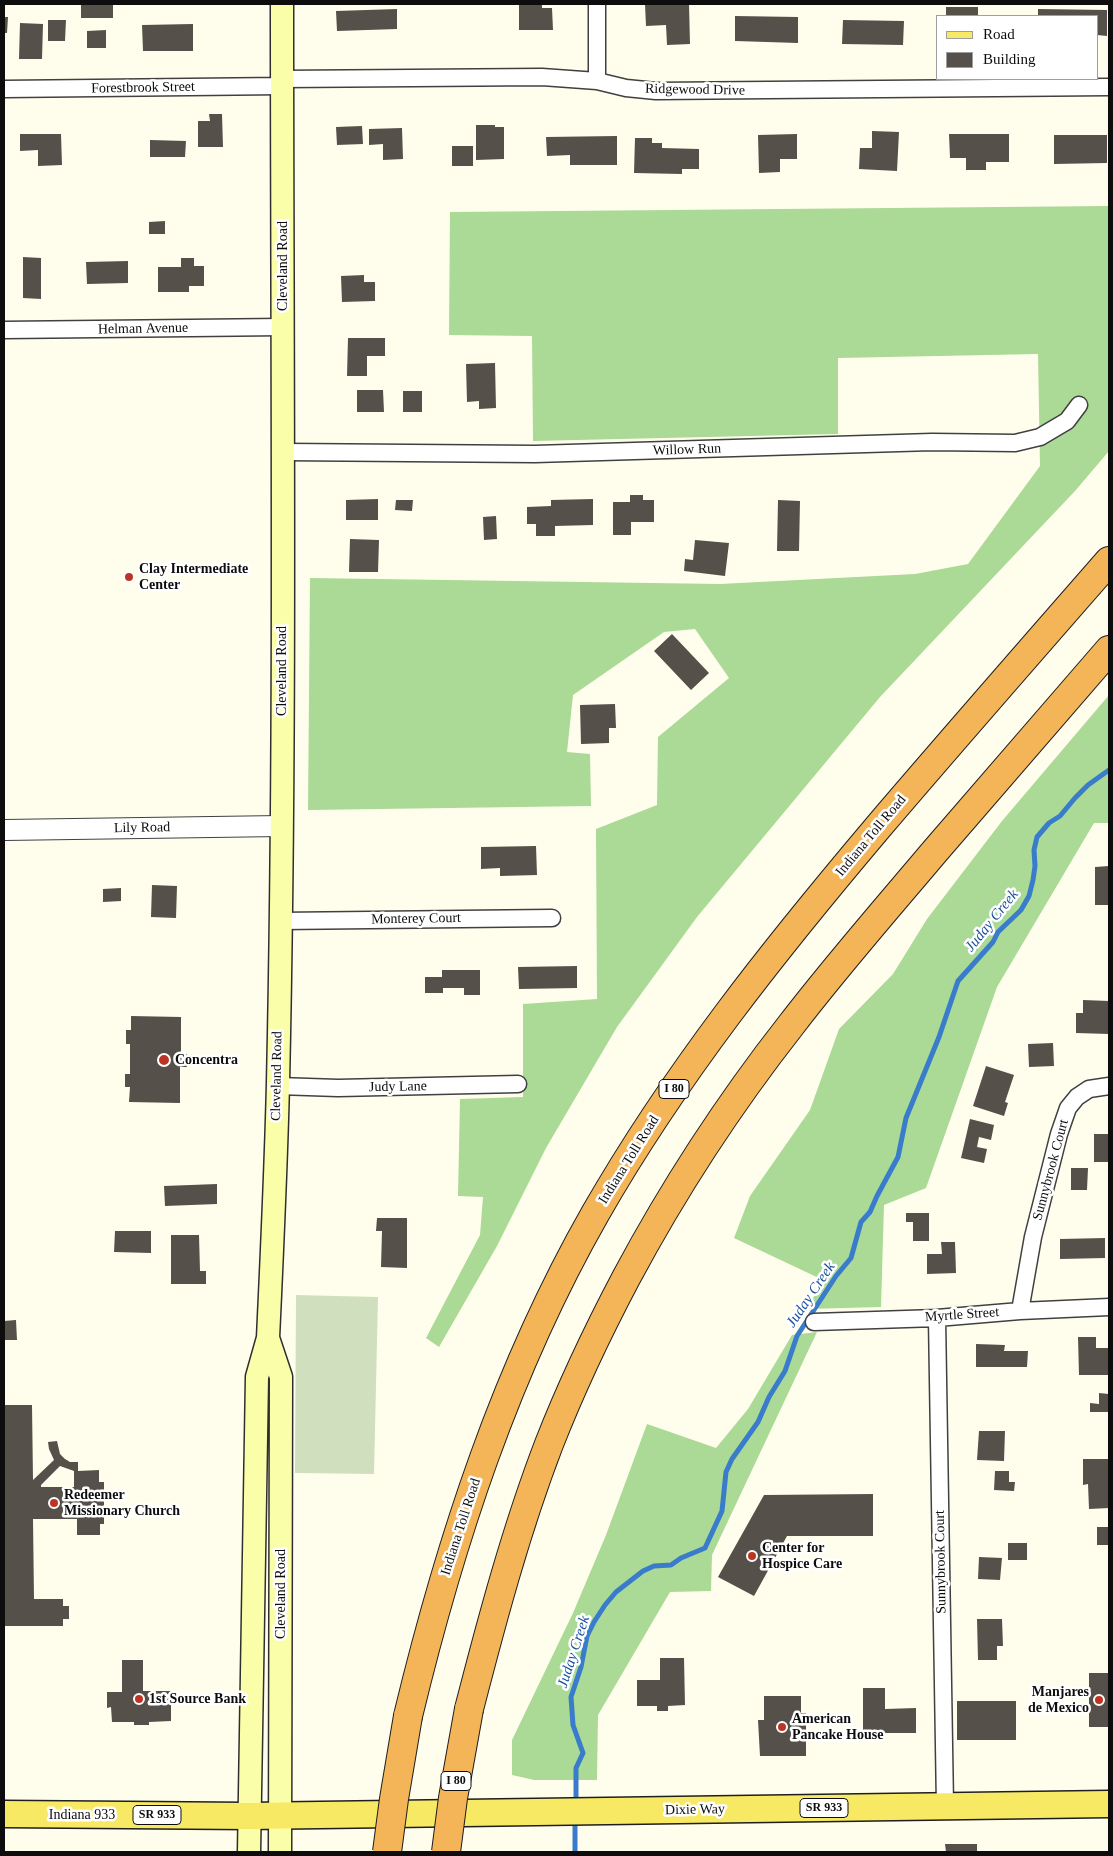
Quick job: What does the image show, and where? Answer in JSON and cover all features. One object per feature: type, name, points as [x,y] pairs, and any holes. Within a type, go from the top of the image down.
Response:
[{"type":"highway","name":"Indiana Toll Road","points":[[387,1852],[408,1716],[428,1634],[470,1496],[508,1395],[558,1285],[593,1218],[619,1173],[690,1064],[800,920],[1109,561]]},
{"type":"highway","name":"I 80","points":[[446,1852],[453,1798],[469,1709],[509,1562],[549,1444],[582,1369],[626,1278],[685,1176],[740,1093],[790,1026],[855,944],[1109,650]]},
{"type":"main road","name":"Cleveland Road","points":[[250,1852],[249,1816],[257,1377],[268,1338],[278,1086],[283,328],[282,4]]},
{"type":"main road","name":"Cleveland Road","points":[[268,1338],[282,1377],[280,1852]]},
{"type":"main road","name":"Dixie Way","points":[[280,1815],[1109,1804]]},
{"type":"main road","name":"Indiana 933","points":[[4,1814],[280,1815]]},
{"type":"street","points":[[597,4],[597,81]]},
{"type":"street","name":"Ridgewood Drive","points":[[282,83],[542,77],[597,81],[626,88],[656,91],[1109,87]]},
{"type":"street","name":"Forestbrook Street","points":[[4,89],[282,83]]},
{"type":"street","name":"Helman Avenue","points":[[4,330],[283,328]]},
{"type":"street","name":"Willow Run","points":[[282,452],[535,454],[932,442],[1015,443],[1040,436],[1067,421],[1079,405]]},
{"type":"street","name":"Lily Road","points":[[4,830],[281,826]]},
{"type":"street","name":"Monterey Court","points":[[280,921],[552,918]]},
{"type":"street","name":"Judy Lane","points":[[278,1086],[406,1088],[518,1084]]},
{"type":"street","name":"Sunnybrook Court","points":[[1020,1311],[1033,1236],[1059,1134],[1068,1108],[1077,1097],[1088,1089],[1109,1086]]},
{"type":"street","name":"Myrtle Street","points":[[814,1322],[937,1318],[1020,1311],[1109,1307]]},
{"type":"street","name":"Sunnybrook Court","points":[[937,1318],[945,1806]]},
{"type":"green space","points":[[1109,206],[1109,451],[1075,491],[880,697],[697,917],[617,1027],[546,1148],[497,1246],[439,1347],[426,1338],[480,1235],[483,1197],[458,1196],[460,1099],[523,1097],[523,1004],[597,999],[596,829],[657,805],[658,737],[729,678],[695,629],[664,632],[573,695],[567,752],[590,754],[591,806],[308,810],[310,578],[720,584],[915,574],[968,564],[1040,466],[1038,354],[838,358],[838,434],[533,441],[532,336],[449,335],[450,212]]},
{"type":"green space","points":[[1109,695],[1109,823],[1094,823],[997,987],[926,1188],[884,1205],[881,1307],[807,1309],[823,1280],[734,1238],[750,1196],[810,1110],[839,1029],[893,974],[927,919],[1002,821]]},
{"type":"green space","points":[[296,1295],[378,1297],[374,1474],[295,1473]]},
{"type":"green space","points":[[817,1332],[712,1555],[711,1591],[670,1592],[598,1715],[597,1780],[534,1780],[512,1775],[512,1740],[573,1613],[606,1535],[647,1424],[716,1448],[748,1409],[792,1335]]},
{"type":"building","points":[[81,4],[113,4],[113,18],[81,18]]},
{"type":"building","points":[[519,4],[542,4],[542,8],[552,8],[553,30],[519,30]]},
{"type":"building","points":[[645,4],[689,4],[690,44],[667,45],[666,25],[646,26]]},
{"type":"building","points":[[946,7],[978,7],[978,15],[946,15]]},
{"type":"building","points":[[397,9],[397,29],[337,31],[336,11]]},
{"type":"building","points":[[1038,9],[1107,10],[1107,36],[1098,35],[1098,15],[1038,15]]},
{"type":"building","points":[[735,16],[798,17],[798,43],[735,41]]},
{"type":"building","points":[[4,17],[8,17],[7,33],[4,33]]},
{"type":"building","points":[[48,20],[66,20],[65,41],[48,41]]},
{"type":"building","points":[[843,20],[904,21],[903,45],[842,44]]},
{"type":"building","points":[[20,23],[43,24],[42,59],[19,59]]},
{"type":"building","points":[[193,24],[193,51],[143,51],[142,25]]},
{"type":"building","points":[[106,30],[106,48],[87,48],[87,31]]},
{"type":"building","points":[[209,114],[222,114],[223,147],[198,147],[198,121],[210,121]]},
{"type":"building","points":[[476,125],[504,127],[504,159],[476,160]]},
{"type":"building","points":[[362,126],[363,144],[337,145],[336,127]]},
{"type":"building","points":[[402,128],[403,159],[383,160],[383,144],[369,145],[369,129]]},
{"type":"building","points":[[872,131],[899,132],[897,171],[859,169],[860,148],[872,148]]},
{"type":"building","points":[[20,134],[61,134],[62,165],[38,166],[38,150],[20,151]]},
{"type":"building","points":[[797,134],[797,159],[780,159],[780,172],[759,173],[758,135]]},
{"type":"building","points":[[949,134],[1009,134],[1009,162],[986,162],[986,170],[966,170],[966,158],[950,158]]},
{"type":"building","points":[[1054,135],[1107,135],[1107,163],[1054,164]]},
{"type":"building","points":[[617,136],[617,165],[570,165],[570,155],[547,156],[546,137]]},
{"type":"building","points":[[635,138],[652,138],[652,143],[662,143],[662,148],[699,149],[699,169],[682,169],[682,174],[634,173]]},
{"type":"building","points":[[150,140],[186,141],[185,157],[150,157]]},
{"type":"building","points":[[452,146],[473,146],[473,166],[452,166]]},
{"type":"building","points":[[165,221],[165,234],[149,234],[149,222]]},
{"type":"building","points":[[23,257],[41,258],[41,299],[23,298]]},
{"type":"building","points":[[181,258],[194,258],[194,266],[204,266],[204,286],[189,286],[189,292],[158,292],[158,267],[181,267]]},
{"type":"building","points":[[128,261],[128,283],[87,284],[86,262]]},
{"type":"building","points":[[364,275],[364,282],[375,282],[375,301],[342,302],[341,276]]},
{"type":"building","points":[[348,338],[385,338],[385,356],[367,356],[367,376],[347,376]]},
{"type":"building","points":[[495,363],[496,408],[479,409],[479,401],[467,402],[466,364]]},
{"type":"building","points":[[357,390],[383,390],[384,412],[357,412]]},
{"type":"building","points":[[403,391],[422,391],[422,412],[403,412]]},
{"type":"building","points":[[630,495],[643,495],[643,500],[654,500],[654,522],[631,522],[631,535],[613,535],[613,502],[630,502]]},
{"type":"building","points":[[378,499],[378,520],[346,520],[346,500]]},
{"type":"building","points":[[593,499],[593,525],[555,526],[555,536],[536,536],[536,524],[527,524],[527,507],[551,506],[551,500]]},
{"type":"building","points":[[396,500],[413,500],[412,511],[395,510]]},
{"type":"building","points":[[778,500],[800,501],[799,551],[777,551]]},
{"type":"building","points":[[496,516],[497,539],[484,540],[483,517]]},
{"type":"building","points":[[350,539],[379,540],[378,572],[349,572]]},
{"type":"building","points":[[695,540],[729,543],[725,576],[684,571],[685,559],[693,560]]},
{"type":"building","points":[[672,634],[709,673],[691,690],[654,651]]},
{"type":"building","points":[[615,704],[616,728],[609,728],[609,743],[581,744],[580,705]]},
{"type":"building","points":[[536,846],[537,875],[500,876],[500,868],[481,869],[481,847]]},
{"type":"building","points":[[1109,866],[1109,905],[1095,905],[1095,867]]},
{"type":"building","points":[[152,885],[177,886],[176,918],[151,917]]},
{"type":"building","points":[[121,888],[121,901],[103,902],[103,889]]},
{"type":"building","points":[[577,966],[577,988],[519,989],[518,967]]},
{"type":"building","points":[[442,970],[480,970],[480,995],[464,995],[464,988],[443,988],[443,993],[425,993],[425,977],[442,977]]},
{"type":"building","points":[[1083,1000],[1109,1001],[1109,1034],[1076,1033],[1076,1013],[1083,1013]]},
{"type":"building","points":[[131,1016],[181,1017],[181,1053],[187,1054],[187,1067],[180,1067],[180,1103],[129,1102],[130,1087],[125,1087],[125,1074],[130,1074],[130,1044],[126,1044],[126,1030],[131,1030]]},
{"type":"building","points":[[1053,1043],[1054,1066],[1029,1067],[1028,1044]]},
{"type":"building","points":[[986,1066],[1014,1075],[1005,1102],[1008,1103],[1004,1116],[973,1106]]},
{"type":"building","points":[[970,1119],[994,1125],[991,1140],[979,1137],[977,1147],[987,1149],[984,1163],[961,1158]]},
{"type":"building","points":[[1094,1134],[1109,1134],[1109,1162],[1094,1162]]},
{"type":"building","points":[[1071,1168],[1088,1168],[1087,1190],[1071,1190]]},
{"type":"building","points":[[217,1184],[217,1204],[165,1206],[164,1186]]},
{"type":"building","points":[[906,1213],[929,1213],[929,1241],[913,1241],[913,1222],[906,1222]]},
{"type":"building","points":[[377,1218],[407,1218],[407,1268],[381,1267],[382,1231],[376,1231]]},
{"type":"building","points":[[115,1231],[151,1231],[151,1253],[114,1252]]},
{"type":"building","points":[[171,1235],[199,1235],[200,1271],[206,1271],[206,1284],[171,1284]]},
{"type":"building","points":[[1105,1238],[1105,1258],[1060,1259],[1060,1239]]},
{"type":"building","points":[[941,1242],[955,1242],[956,1273],[927,1274],[927,1254],[942,1254]]},
{"type":"building","points":[[16,1320],[17,1340],[4,1340],[4,1321]]},
{"type":"building","points":[[1078,1337],[1096,1337],[1096,1348],[1109,1348],[1109,1375],[1079,1375]]},
{"type":"building","points":[[976,1344],[1005,1345],[1004,1351],[1028,1351],[1027,1367],[976,1367]]},
{"type":"building","points":[[1099,1393],[1109,1394],[1109,1412],[1090,1412],[1090,1403],[1099,1404]]},
{"type":"building","name":"Redeemer Missionary Church","points":[[4,1405],[32,1405],[33,1480],[54,1460],[48,1442],[57,1441],[60,1454],[65,1459],[70,1462],[78,1462],[78,1471],[99,1470],[99,1482],[104,1482],[104,1524],[100,1524],[100,1535],[77,1535],[77,1519],[33,1519],[34,1599],[63,1599],[63,1606],[69,1606],[69,1619],[63,1619],[63,1626],[4,1626]],"holes":[[[60,1466],[74,1471],[74,1487],[41,1487]]]},
{"type":"building","points":[[979,1431],[1005,1431],[1004,1461],[977,1460]]},
{"type":"building","points":[[1083,1459],[1109,1459],[1109,1508],[1089,1509],[1088,1484],[1083,1485]]},
{"type":"building","points":[[995,1471],[1009,1471],[1009,1482],[1015,1482],[1014,1491],[994,1490]]},
{"type":"building","name":"Center for Hospice Care","points":[[873,1494],[873,1536],[787,1536],[754,1596],[718,1577],[764,1495]]},
{"type":"building","points":[[1097,1527],[1109,1527],[1109,1545],[1097,1545]]},
{"type":"building","points":[[1008,1543],[1027,1543],[1027,1560],[1008,1560]]},
{"type":"building","points":[[979,1557],[1002,1558],[1000,1580],[978,1579]]},
{"type":"building","points":[[977,1619],[1002,1619],[1003,1646],[997,1646],[997,1660],[978,1660]]},
{"type":"building","points":[[660,1658],[684,1658],[685,1705],[668,1706],[668,1711],[657,1711],[657,1706],[637,1706],[637,1680],[660,1680]]},
{"type":"building","name":"1st Source Bank","points":[[122,1660],[143,1660],[143,1691],[171,1691],[171,1721],[149,1722],[149,1725],[134,1725],[134,1722],[112,1722],[111,1707],[107,1708],[107,1692],[122,1692]]},
{"type":"building","name":"Manjares de Mexico","points":[[1089,1673],[1109,1673],[1109,1727],[1089,1727]]},
{"type":"building","points":[[863,1688],[885,1688],[885,1709],[916,1708],[916,1733],[863,1733]]},
{"type":"building","name":"American Pancake House","points":[[764,1696],[801,1696],[801,1713],[806,1713],[806,1756],[760,1756],[758,1720],[764,1720]]},
{"type":"building","points":[[957,1701],[1016,1701],[1016,1740],[957,1740]]},
{"type":"building","points":[[945,1844],[977,1844],[977,1852],[946,1852]]},
{"type":"waterway","name":"Juday Creek","points":[[576,1803],[576,1768],[583,1753],[573,1725],[571,1697],[581,1667],[587,1636],[594,1622],[616,1592],[643,1571],[654,1566],[671,1565],[681,1558],[705,1548],[722,1511],[726,1472],[732,1459],[758,1422],[769,1397],[785,1371],[797,1336],[836,1276],[851,1258],[861,1222],[870,1212],[898,1157],[906,1118],[939,1037],[958,981],[993,942],[998,932],[1021,910],[1029,896],[1035,866],[1034,850],[1037,837],[1049,823],[1060,816],[1088,785],[1109,770]]},
{"type":"waterway","name":"Juday Creek","points":[[575,1819],[575,1852]]},
{"type":"place","name":"Clay Intermediate Center","points":[[129,577]]},
{"type":"place","name":"Concentra","points":[[164,1060]]},
{"type":"place","name":"Redeemer Missionary Church","points":[[54,1503]]},
{"type":"place","name":"Center for Hospice Care","points":[[752,1556]]},
{"type":"place","name":"1st Source Bank","points":[[139,1699]]},
{"type":"place","name":"Manjares de Mexico","points":[[1099,1700]]},
{"type":"place","name":"American Pancake House","points":[[782,1727]]}]
